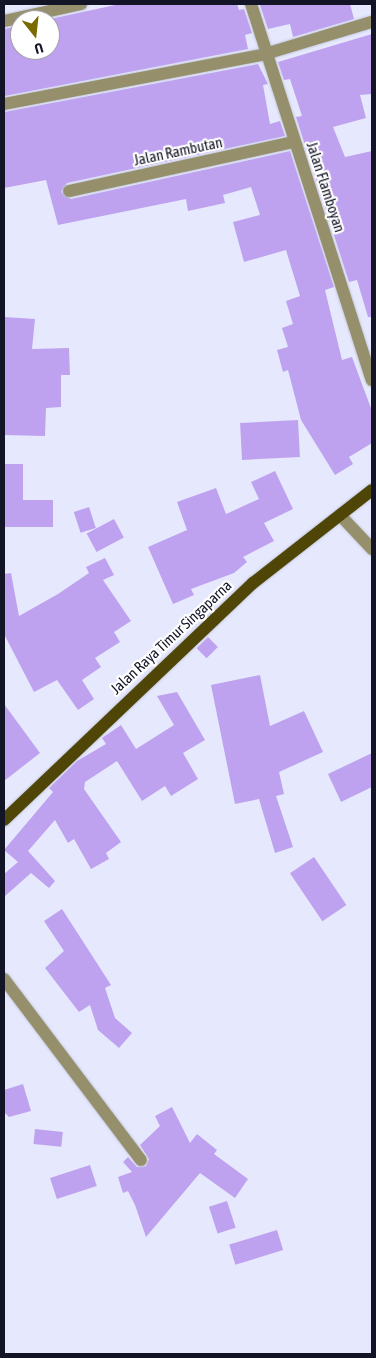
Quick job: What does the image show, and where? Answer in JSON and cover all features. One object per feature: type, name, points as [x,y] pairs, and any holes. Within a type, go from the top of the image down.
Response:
[{"type":"main road","name":"Jalan Raya Timur Singaparna","points":[[4,820],[253,583],[372,490]]},
{"type":"street","points":[[4,21],[81,4]]},
{"type":"street","name":"Jalan Flamboyan","points":[[251,4],[265,54],[372,380]]},
{"type":"street","points":[[4,104],[265,54],[372,22]]},
{"type":"street","name":"Jalan Rambutan","points":[[69,191],[294,142]]},
{"type":"street","points":[[340,515],[372,548]]},
{"type":"street","points":[[4,979],[141,1160]]},
{"type":"building","points":[[120,4],[237,4],[239,10],[244,9],[252,33],[245,35],[248,49],[5,96],[4,29],[10,28],[10,60],[60,60],[60,17]]},
{"type":"building","points":[[350,4],[354,19],[293,37],[290,24],[268,29],[260,5]]},
{"type":"building","points":[[372,34],[372,94],[360,95],[366,118],[333,127],[345,157],[372,151],[372,317],[368,317],[357,280],[349,282],[296,117],[302,116],[290,79],[284,80],[278,62]]},
{"type":"building","points":[[258,64],[268,84],[263,85],[270,124],[280,121],[285,136],[67,183],[61,192],[71,199],[290,151],[334,287],[325,290],[342,360],[352,357],[372,411],[372,443],[349,457],[353,464],[335,475],[301,420],[288,370],[283,372],[277,350],[288,347],[282,328],[293,324],[286,301],[300,296],[286,250],[244,262],[233,222],[260,215],[251,187],[223,195],[225,203],[188,211],[186,199],[58,225],[46,180],[4,188],[4,112]]},
{"type":"building","points":[[4,317],[35,319],[32,349],[69,348],[70,375],[61,375],[61,407],[46,408],[45,436],[4,435]]},
{"type":"building","points":[[298,420],[300,457],[242,460],[240,423]]},
{"type":"building","points":[[4,464],[23,464],[23,500],[53,500],[53,527],[4,527]]},
{"type":"building","points":[[275,471],[293,509],[264,523],[274,541],[243,557],[247,562],[234,573],[191,589],[194,595],[173,604],[148,547],[187,530],[177,502],[216,488],[226,514],[259,499],[251,482]]},
{"type":"building","points":[[89,507],[96,528],[81,533],[74,512]]},
{"type":"building","points":[[114,519],[124,538],[96,552],[87,534]]},
{"type":"building","points":[[105,558],[114,575],[103,580],[131,621],[114,632],[120,642],[95,658],[101,667],[82,680],[94,699],[78,710],[57,680],[34,692],[4,634],[4,574],[11,573],[19,616],[58,594],[89,573],[86,567]]},
{"type":"building","points":[[208,637],[218,647],[207,658],[197,648]]},
{"type":"building","points":[[260,675],[270,726],[304,711],[323,752],[279,772],[284,794],[276,796],[293,847],[275,853],[259,799],[235,804],[211,685]]},
{"type":"building","points":[[177,692],[205,740],[183,753],[198,779],[171,796],[165,786],[142,801],[117,761],[85,782],[84,789],[121,842],[106,853],[109,859],[91,869],[74,839],[68,843],[55,820],[28,851],[55,881],[49,888],[31,873],[4,897],[4,874],[18,862],[4,850],[53,792],[49,788],[77,761],[106,744],[102,738],[121,725],[136,749],[174,725],[157,696]]},
{"type":"building","points":[[4,704],[40,753],[4,781]]},
{"type":"building","points":[[372,753],[372,787],[341,802],[328,774]]},
{"type":"building","points":[[314,857],[346,905],[322,921],[290,873]]},
{"type":"building","points":[[62,909],[111,985],[105,988],[115,1018],[132,1033],[119,1048],[98,1030],[90,1005],[79,1012],[45,968],[64,951],[44,921]]},
{"type":"building","points":[[23,1084],[31,1111],[9,1117],[4,1112],[4,1090]]},
{"type":"building","points":[[172,1107],[190,1143],[197,1134],[217,1150],[214,1154],[248,1179],[235,1198],[200,1173],[146,1237],[135,1205],[128,1191],[123,1193],[118,1177],[132,1172],[123,1162],[128,1157],[137,1167],[146,1166],[149,1159],[140,1145],[160,1126],[155,1116]]},
{"type":"building","points":[[35,1129],[63,1132],[61,1147],[33,1144]]},
{"type":"building","points":[[90,1165],[97,1186],[57,1199],[50,1178]]},
{"type":"building","points":[[227,1201],[236,1228],[218,1234],[209,1207]]},
{"type":"building","points":[[277,1230],[283,1250],[235,1265],[229,1245]]}]
